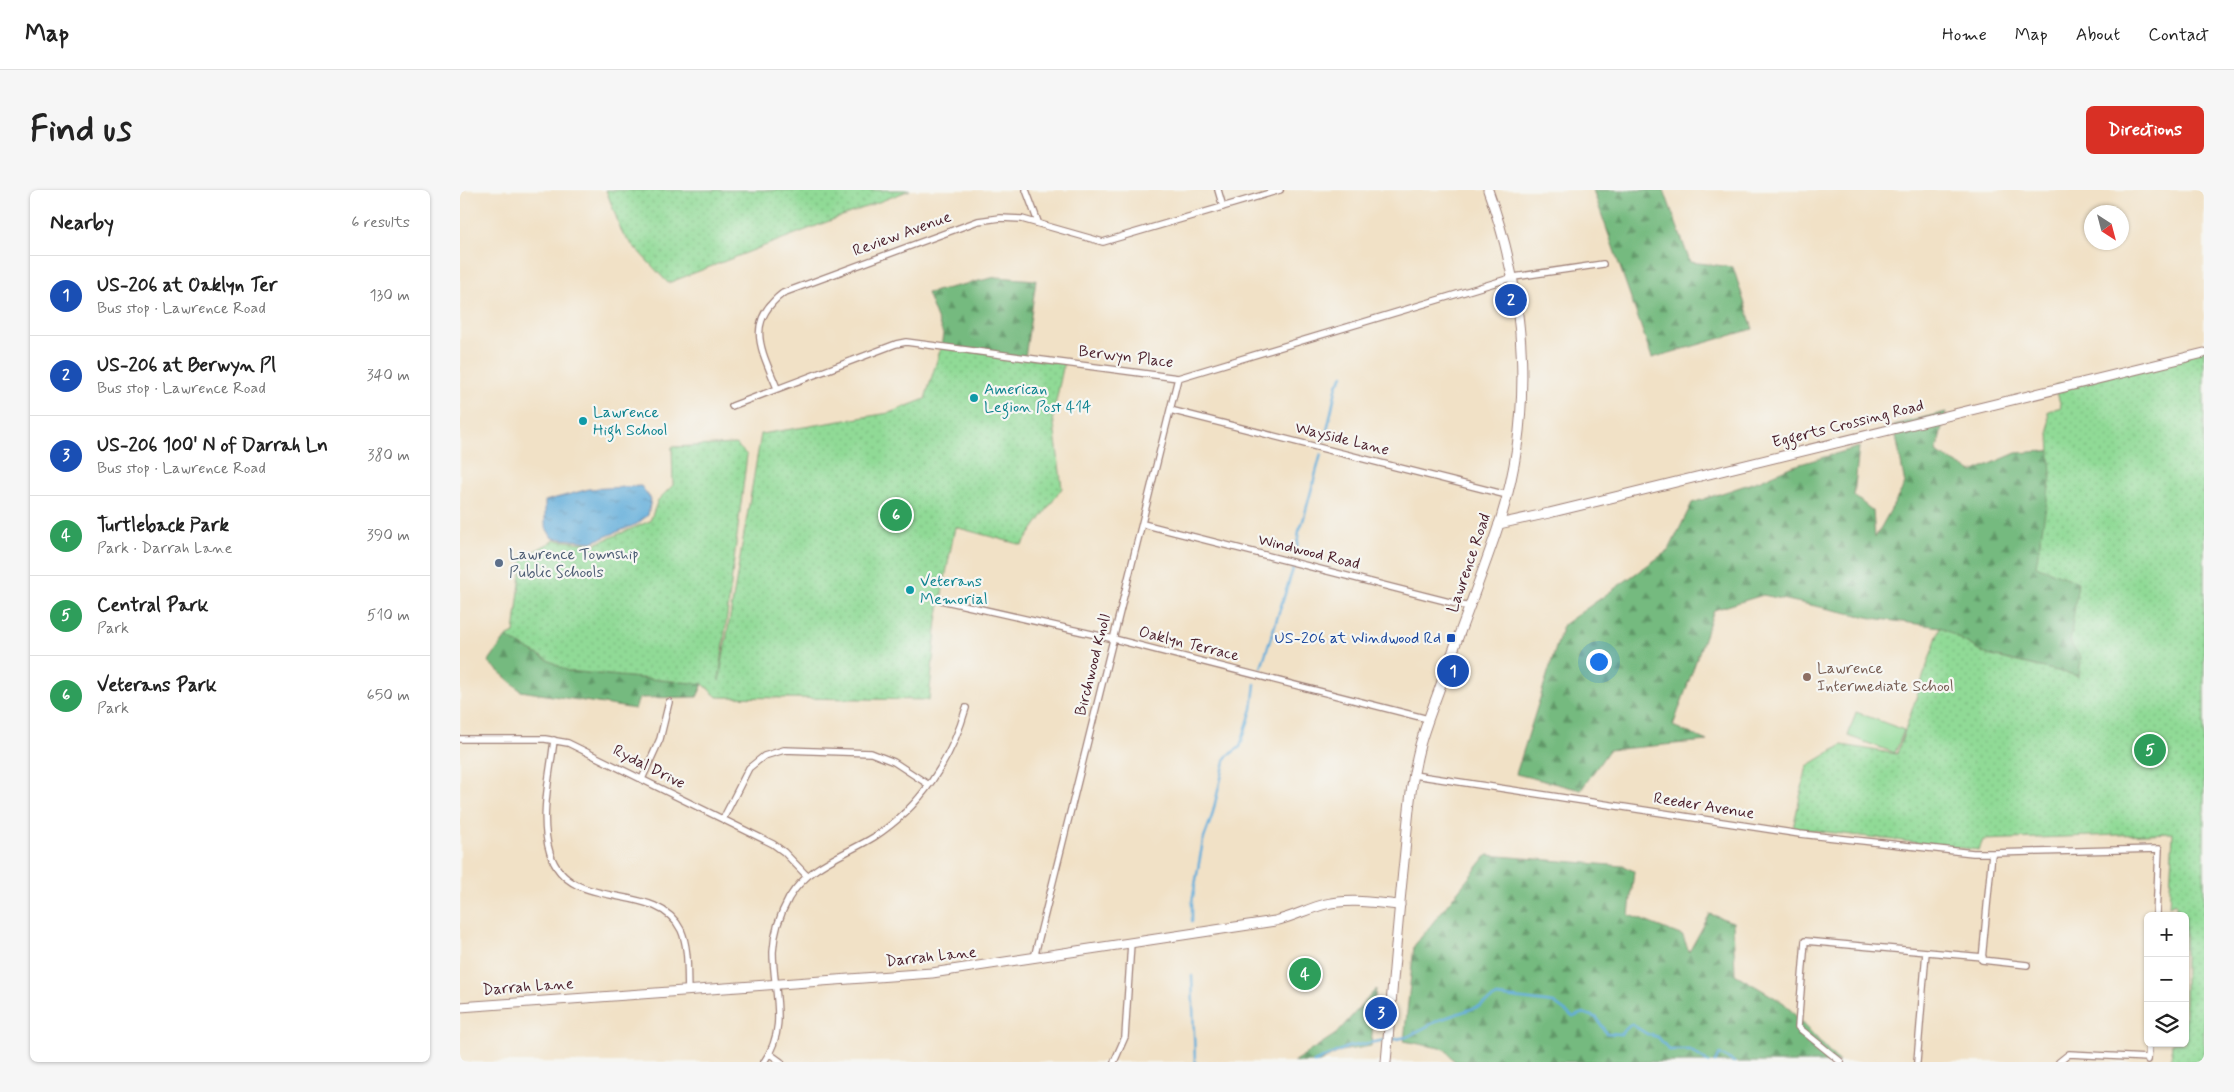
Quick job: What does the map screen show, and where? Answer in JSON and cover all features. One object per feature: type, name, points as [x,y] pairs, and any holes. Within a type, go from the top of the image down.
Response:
[{"type":"street","points":[[1026,190],[1038,222]]},
{"type":"street","points":[[1218,190],[1223,207]]},
{"type":"street","name":"Review Avenue","points":[[777,388],[762,349],[759,331],[764,314],[775,299],[783,293],[978,221],[1007,218],[1038,222],[1103,242],[1280,190]]},
{"type":"street","name":"Lawrence Road","points":[[1386,1062],[1414,775],[1428,719],[1499,524],[1515,459],[1522,390],[1521,328],[1514,277],[1506,242],[1488,190]]},
{"type":"street","name":"Berwyn Place","points":[[732,406],[896,344],[906,342],[1178,378],[1514,277],[1603,264]]},
{"type":"street","name":"Eggerts Crossing Road","points":[[1499,524],[2204,353]]},
{"type":"street","name":"Birchwood Knoll","points":[[1034,958],[1178,378]]},
{"type":"street","name":"Wayside Lane","points":[[1170,410],[1507,495]]},
{"type":"street","name":"Windwood Road","points":[[1143,524],[1470,607]]},
{"type":"street","name":"Oaklyn Terrace","points":[[941,600],[1114,640],[1428,719]]},
{"type":"street","points":[[642,779],[660,739],[669,702]]},
{"type":"street","points":[[764,1062],[770,1054],[778,1030],[773,952],[778,922],[790,898],[807,876],[831,859],[858,846],[889,826],[917,800],[949,754],[966,708]]},
{"type":"street","name":"Rydal Drive","points":[[460,739],[554,740],[582,749],[773,844],[784,852],[807,876]]},
{"type":"street","points":[[554,740],[546,824],[550,853],[554,864],[567,880],[583,888],[652,905],[669,914],[684,938],[688,990]]},
{"type":"street","points":[[723,819],[749,768],[764,756],[784,750],[871,753],[894,762],[929,785]]},
{"type":"street","name":"Reeder Avenue","points":[[1414,775],[1800,834],[1973,853],[2159,849],[2156,912]]},
{"type":"street","points":[[1992,853],[1982,960],[2027,965]]},
{"type":"street","name":"Darrah Lane","points":[[460,1007],[932,973],[1275,921],[1297,915],[1324,904],[1340,901],[1400,905]]},
{"type":"street","points":[[1841,1062],[1798,1027],[1805,941],[1983,957]]},
{"type":"street","points":[[1114,1062],[1125,1038],[1131,943]]},
{"type":"street","points":[[1917,1062],[1926,952]]},
{"type":"street","points":[[2059,1062],[2069,1054],[2148,1060],[2149,1047]]},
{"type":"street","points":[[770,1054],[781,1062]]},
{"type":"green space","points":[[606,190],[910,190],[668,283],[623,235]]},
{"type":"green space","points":[[1593,190],[1664,190],[1690,262],[1733,267],[1753,329],[1652,358]]},
{"type":"green space","points":[[996,277],[1036,280],[1025,358],[941,347],[943,334],[927,293]]},
{"type":"green space","points":[[941,347],[1064,363],[1053,416],[1062,488],[1022,545],[955,527],[937,620],[929,700],[717,697],[703,684],[568,671],[506,637],[514,633],[523,557],[555,540],[595,544],[650,521],[658,500],[673,485],[672,447],[736,444],[747,455],[719,681],[761,434],[889,413],[925,399]]},
{"type":"green space","points":[[2204,348],[2204,1062],[2171,1061],[2172,1047],[2189,1047],[2189,912],[2176,912],[2176,903],[2169,906],[2173,833],[1983,840],[1979,850],[1793,828],[1807,766],[1842,745],[1897,754],[1940,627],[1987,655],[2079,676],[2081,657],[2070,643],[2078,582],[2036,566],[2051,477],[2048,411],[2061,407],[2055,385]]},
{"type":"green space","points":[[1946,412],[1936,452],[1972,472],[2016,453],[2073,449],[2092,578],[2079,676],[1987,655],[1940,627],[1872,618],[1763,595],[1714,610],[1673,726],[1707,741],[1609,750],[1581,790],[1516,774],[1563,625],[1669,550],[1692,503],[1761,480],[1790,467],[1859,447],[1854,496],[1873,511],[1875,538],[1905,484],[1894,425]]},
{"type":"green space","points":[[506,637],[568,671],[703,684],[697,697],[639,698],[635,709],[521,691],[488,662]]},
{"type":"green space","points":[[1856,712],[1904,730],[1895,753],[1848,736]]},
{"type":"green space","points":[[1487,855],[1623,866],[1634,871],[1629,915],[1683,936],[1689,952],[1710,914],[1733,922],[1735,974],[1784,1003],[1839,1062],[1455,1062],[1445,1049],[1404,1041],[1414,946]]},
{"type":"green space","points":[[1376,989],[1371,1046],[1341,1051],[1319,1062],[1293,1062],[1336,1034]]},
{"type":"water","points":[[641,486],[651,499],[648,515],[637,524],[592,542],[552,538],[545,526],[545,501],[589,489]]},
{"type":"waterway","points":[[1325,440],[1337,385],[1343,375]]},
{"type":"waterway","points":[[1296,554],[1299,531],[1321,454]]},
{"type":"waterway","points":[[1261,668],[1293,569]]},
{"type":"waterway","points":[[1192,921],[1192,902],[1203,841],[1212,816],[1226,757],[1240,747],[1252,709],[1255,684]]},
{"type":"waterway","points":[[1192,976],[1195,1062]]},
{"type":"waterway","points":[[1390,1040],[1407,1037],[1439,1020],[1480,1006],[1497,996],[1554,1003],[1573,1017],[1583,1013],[1597,1018],[1606,1033],[1621,1034],[1631,1024],[1647,1034],[1658,1037],[1669,1050],[1690,1050],[1708,1062]]},
{"type":"waterway","points":[[1314,1062],[1348,1047],[1385,1040]]},
{"type":"waterway","points":[[1715,1062],[1720,1054],[1734,1062]]},
{"type":"place","name":"US-206 at Berwyn Pl","points":[[1511,300]]},
{"type":"place","name":"American Legion Post 414","points":[[974,398]]},
{"type":"place","name":"Lawrence High School","points":[[583,421]]},
{"type":"place","name":"Veterans Park","points":[[896,515]]},
{"type":"place","name":"Lawrence Township Public Schools","points":[[499,563]]},
{"type":"place","name":"Veterans Memorial","points":[[910,590]]},
{"type":"place","name":"US-206 at Windwood Rd","points":[[1451,638]]},
{"type":"place","name":"US-206 at Oaklyn Ter","points":[[1453,671]]},
{"type":"place","name":"Lawrence Intermediate School","points":[[1807,677]]},
{"type":"place","name":"Central Park","points":[[2150,750]]},
{"type":"place","name":"Turtleback Park","points":[[1305,974]]},
{"type":"place","name":"US-206 100' N of Darrah Ln","points":[[1381,1013]]}]
